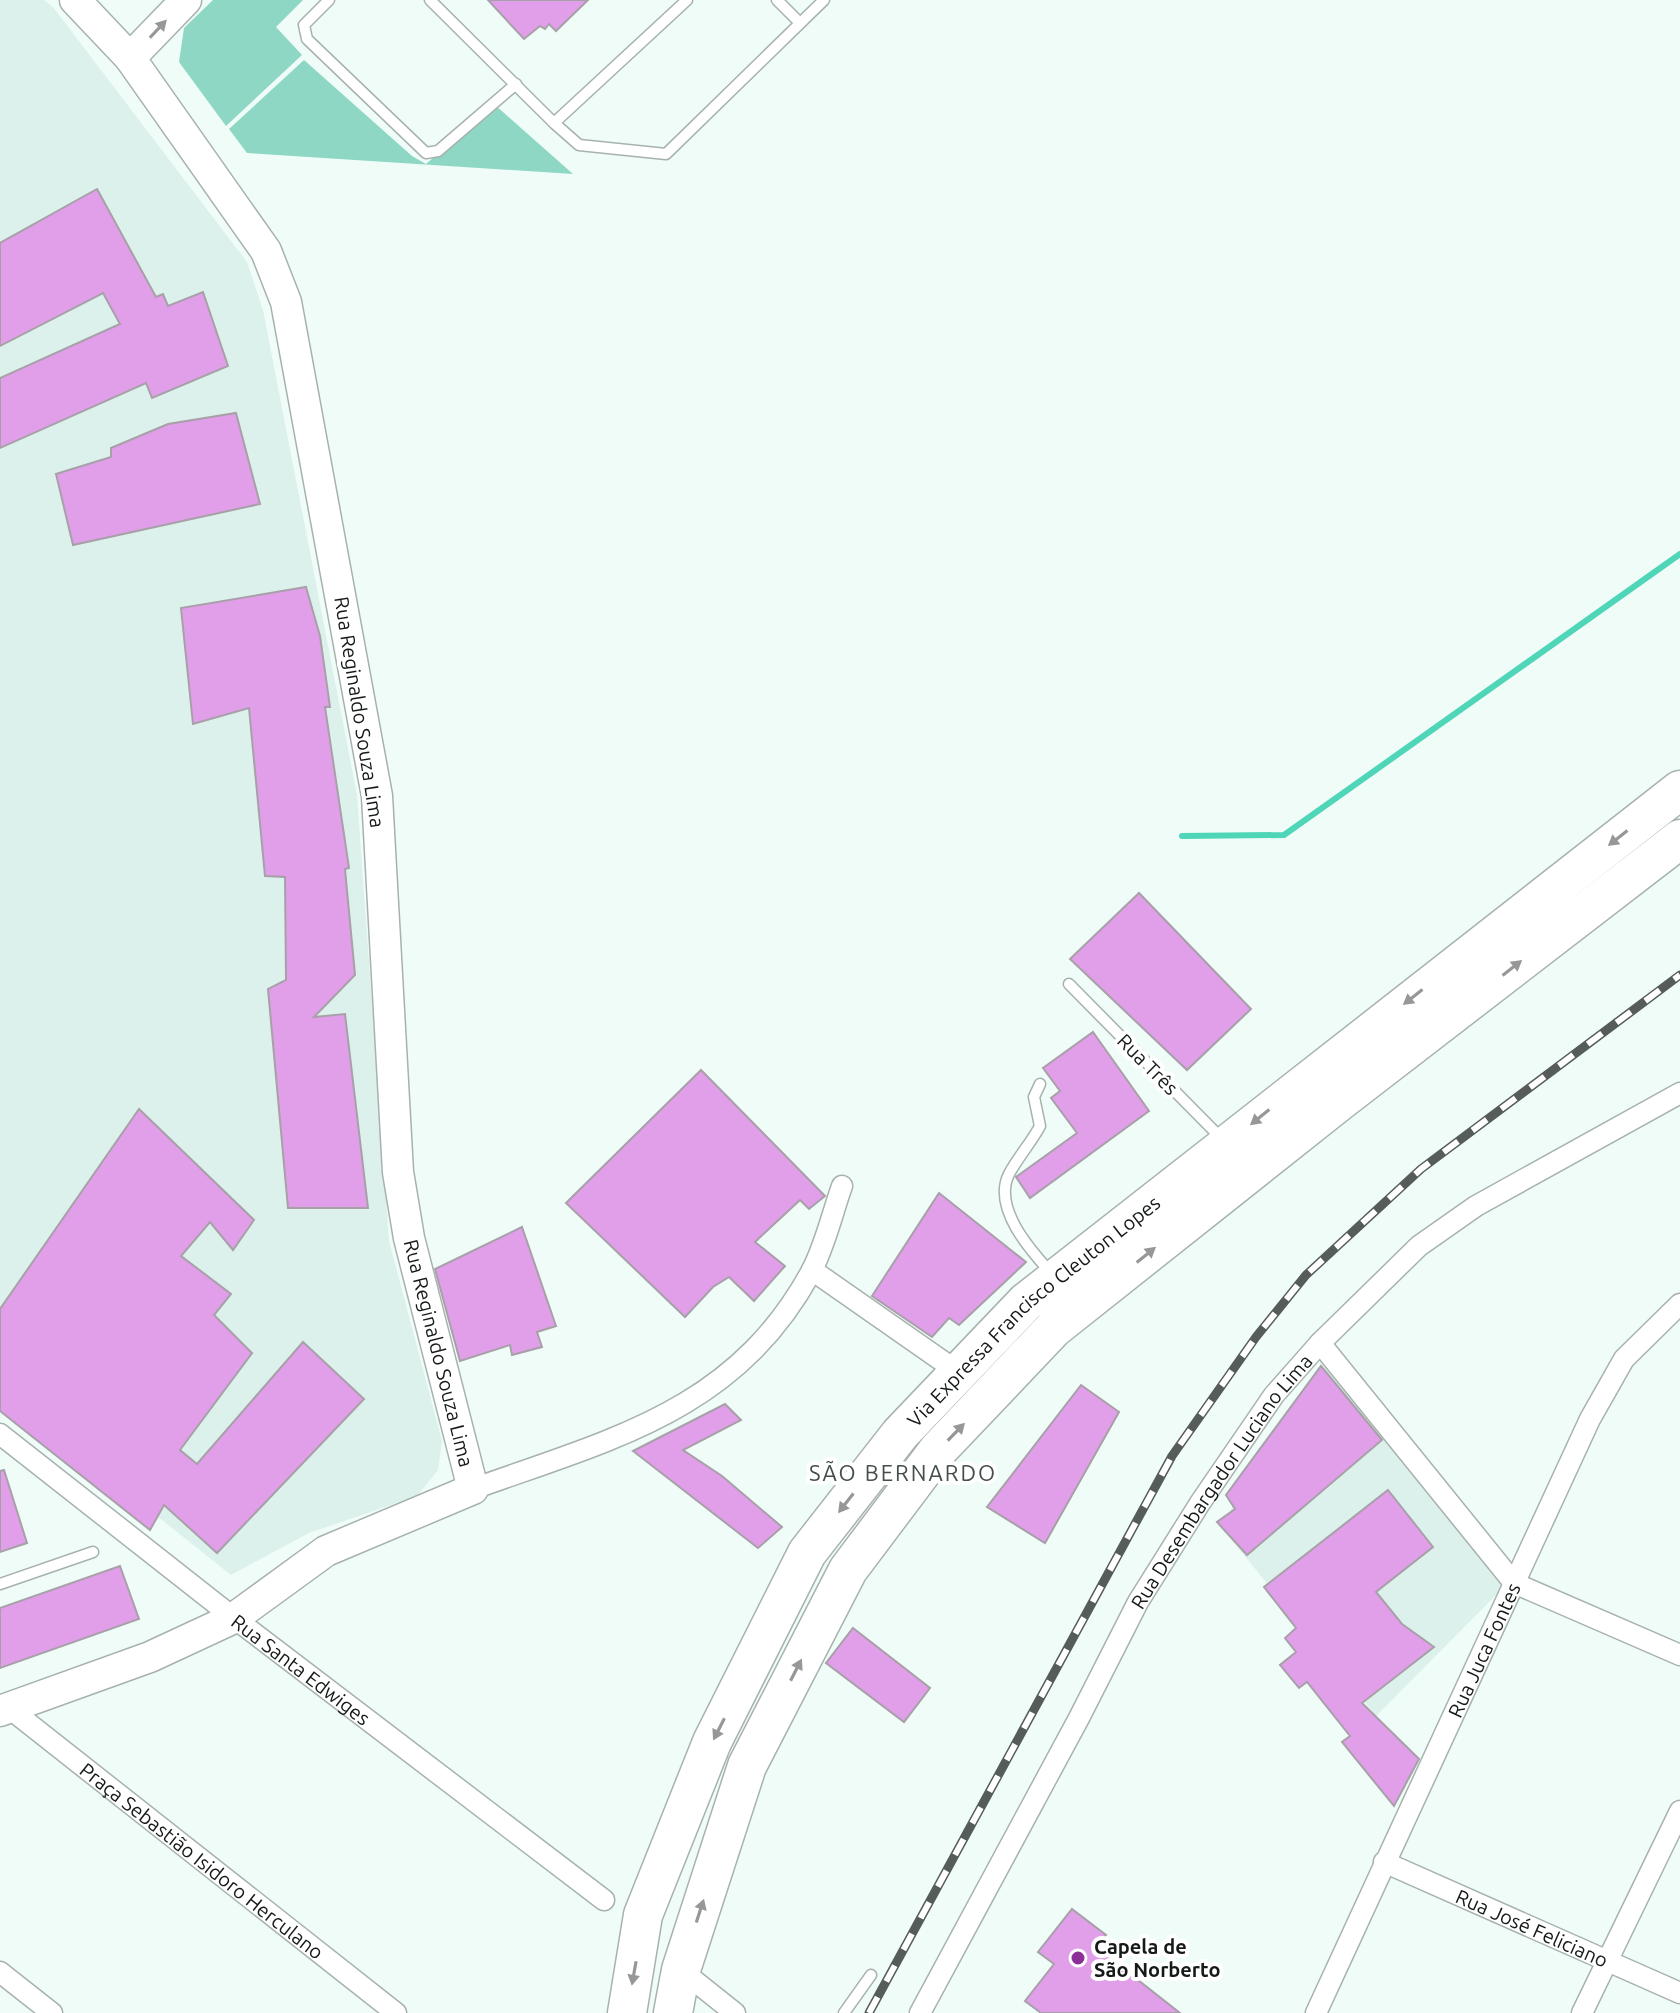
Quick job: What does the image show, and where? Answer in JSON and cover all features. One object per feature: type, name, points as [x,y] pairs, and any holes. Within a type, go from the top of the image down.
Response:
[{"type":"highway","name":"Via Expressa Francisco Cleuton Lopes","points":[[627,2013],[649,1900],[712,1742],[807,1553],[900,1434],[1026,1302],[1680,790]]},
{"type":"highway","name":"Via Expressa Francisco Cleuton Lopes","points":[[673,2013],[681,1970],[747,1766],[848,1570],[939,1449],[1054,1328],[1327,1110],[1680,839]]},
{"type":"street","name":"Rua Reginaldo Souza Lima","points":[[75,0],[108,10],[130,58],[266,251],[286,302],[377,796],[398,1172],[409,1238],[473,1489]]},
{"type":"street","points":[[130,58],[186,0]]},
{"type":"street","name":"Rua Desembargador Luciano Lima","points":[[920,2013],[1138,1602],[1200,1503],[1274,1395],[1320,1343],[1419,1246],[1476,1206],[1680,1093]]},
{"type":"street","name":"Rua Reginaldo Souza Lima","points":[[4,1709],[150,1657],[234,1618],[326,1551],[473,1489],[632,1431],[710,1390],[768,1338],[812,1270],[842,1186]]},
{"type":"street","points":[[812,1270],[958,1372]]},
{"type":"street","name":"Rua Juca Fontes","points":[[1316,2013],[1590,1419],[1624,1359],[1680,1304]]},
{"type":"street","points":[[1320,1343],[1514,1583],[1680,1655]]},
{"type":"street","name":"Rua Santa Edwiges","points":[[0,1434],[234,1618],[604,1900]]},
{"type":"street","name":"Praça Sebastião Isidoro Herculano","points":[[4,1709],[396,2013]]},
{"type":"street","points":[[1582,2013],[1680,1811]]},
{"type":"street","name":"Rua José Feliciano","points":[[1384,1862],[1610,1959],[1680,1993]]},
{"type":"street","points":[[681,1970],[733,2012]]},
{"type":"street","points":[[0,1972],[52,2013]]},
{"type":"lane","points":[[329,0],[304,25],[307,39],[426,153],[438,151],[516,84]]},
{"type":"lane","points":[[430,0],[579,145],[666,154],[824,0]]},
{"type":"lane","points":[[554,123],[687,0]]},
{"type":"lane","points":[[777,0],[800,23]]},
{"type":"lane","name":"Rua Três","points":[[1069,984],[1227,1144]]},
{"type":"lane","points":[[1040,1084],[1034,1097],[1040,1126],[1008,1176],[1007,1197],[1025,1244],[1056,1278]]},
{"type":"lane","points":[[0,1584],[93,1552]]},
{"type":"lane","points":[[844,2013],[871,1975]]},
{"type":"shaded area","points":[[0,0],[44,0],[53,7],[247,262],[263,310],[357,795],[389,1241],[442,1441],[438,1470],[417,1496],[309,1533],[231,1575],[0,1391]]},
{"type":"shaded area","points":[[1330,1361],[1507,1584],[1376,1716],[1220,1526]]},
{"type":"green space","points":[[213,0],[303,0],[276,27],[302,55],[226,126],[179,62],[184,28]]},
{"type":"green space","points":[[304,60],[412,156],[426,164],[495,105],[573,174],[247,153],[229,129]]},
{"type":"building","points":[[488,0],[588,0],[556,31],[549,24],[545,29],[540,26],[524,39]]},
{"type":"building","points":[[97,189],[156,297],[163,294],[168,306],[203,292],[228,366],[152,398],[146,383],[0,448],[0,378],[120,324],[103,293],[0,346],[0,243]]},
{"type":"building","points":[[236,413],[260,504],[73,545],[56,474],[111,457],[111,448],[168,424]]},
{"type":"building","points":[[306,587],[320,636],[330,707],[325,707],[349,868],[345,869],[355,975],[314,1017],[345,1014],[368,1208],[288,1208],[268,989],[286,980],[285,877],[265,876],[249,708],[193,724],[181,608]]},
{"type":"building","points":[[1139,893],[1251,1009],[1187,1070],[1070,959]]},
{"type":"building","points":[[1093,1032],[1149,1111],[1030,1198],[1016,1177],[1077,1133],[1051,1098],[1060,1091],[1043,1068]]},
{"type":"building","points":[[701,1070],[825,1196],[809,1209],[800,1200],[755,1242],[785,1266],[754,1301],[729,1277],[713,1287],[685,1317],[566,1203]]},
{"type":"building","points":[[139,1109],[254,1220],[233,1250],[210,1222],[181,1256],[231,1294],[214,1315],[252,1353],[180,1450],[197,1464],[303,1342],[364,1399],[217,1553],[164,1505],[150,1530],[0,1411],[0,1309]]},
{"type":"building","points":[[939,1193],[1026,1262],[959,1325],[949,1318],[932,1337],[872,1296]]},
{"type":"building","points":[[522,1227],[556,1326],[537,1332],[542,1347],[512,1355],[510,1345],[460,1361],[435,1269]]},
{"type":"building","points":[[1321,1366],[1382,1440],[1247,1555],[1217,1522],[1235,1509],[1226,1495]]},
{"type":"building","points":[[1081,1385],[1119,1412],[1045,1543],[987,1507]]},
{"type":"building","points":[[725,1404],[741,1420],[683,1450],[722,1476],[782,1527],[758,1548],[633,1451]]},
{"type":"building","points":[[4,1470],[27,1543],[0,1552],[0,1471]]},
{"type":"building","points":[[1388,1490],[1433,1547],[1376,1592],[1402,1624],[1434,1647],[1362,1703],[1419,1759],[1394,1806],[1342,1742],[1350,1736],[1307,1682],[1299,1688],[1280,1665],[1296,1652],[1285,1638],[1296,1628],[1264,1587]]},
{"type":"building","points":[[120,1566],[139,1619],[0,1668],[0,1608]]},
{"type":"building","points":[[853,1628],[930,1688],[904,1722],[826,1663]]},
{"type":"building","name":"Capela de São Norberto","points":[[1072,1909],[1106,1935],[1096,1947],[1180,2013],[1041,2013],[1025,2001],[1054,1964],[1038,1952]]},
{"type":"waterway","points":[[1182,836],[1284,835],[1680,554]]},
{"type":"railway","points":[[869,2013],[1172,1456],[1256,1337],[1306,1275],[1421,1169],[1680,975]]},
{"type":"place","name":"Capela de São Norberto","points":[[1078,1958]]},
{"type":"district","name":"SÃO BERNARDO","points":[[903,1472]]}]
